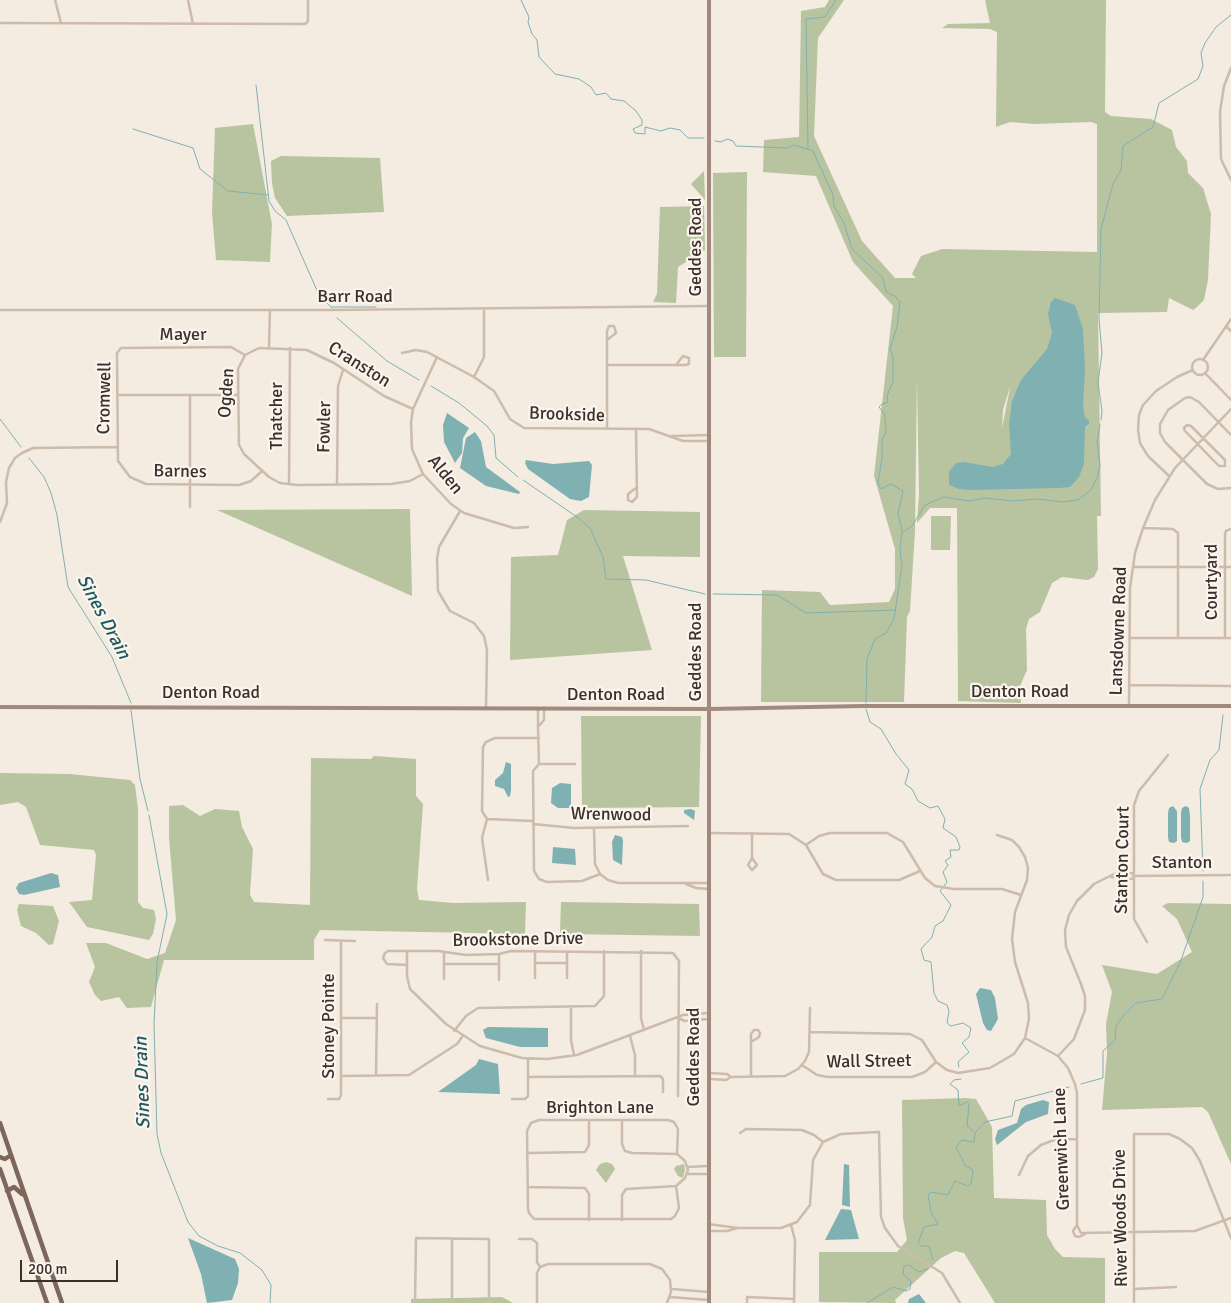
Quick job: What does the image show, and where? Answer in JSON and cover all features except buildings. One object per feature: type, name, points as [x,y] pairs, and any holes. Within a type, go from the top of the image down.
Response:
[{"type":"main road","name":"Geddes Road","points":[[709,0],[709,1301]]},
{"type":"main road","name":"Denton Road","points":[[0,706],[710,709],[1231,706]]},
{"type":"main road","points":[[0,1123],[62,1303]]},
{"type":"main road","points":[[0,1157],[5,1159],[11,1155]]},
{"type":"main road","points":[[0,1169],[47,1303]]},
{"type":"main road","points":[[8,1191],[16,1187],[25,1197]]},
{"type":"street","points":[[55,0],[62,23]]},
{"type":"street","points":[[188,0],[193,24]]},
{"type":"street","points":[[0,23],[305,24],[308,21],[308,0]]},
{"type":"street","points":[[1231,68],[1223,92],[1220,112],[1221,159],[1231,180]]},
{"type":"street","name":"Barr Road","points":[[0,310],[270,310],[710,306]]},
{"type":"street","points":[[474,377],[485,353],[484,308]]},
{"type":"street","points":[[269,348],[270,310]]},
{"type":"street","points":[[1193,370],[1194,363],[1203,360],[1231,319]]},
{"type":"street","points":[[606,429],[607,328],[614,326],[616,333],[607,340]]},
{"type":"street","points":[[1226,326],[1231,331]]},
{"type":"street","name":"Mayer","points":[[119,350],[122,348],[231,347],[245,356]]},
{"type":"street","name":"Ogden","points":[[261,472],[244,454],[239,445],[238,370],[245,356],[255,349],[290,348]]},
{"type":"street","name":"Cranston","points":[[290,348],[312,351],[384,396],[413,409]]},
{"type":"street","name":"Thatcher","points":[[289,484],[290,348]]},
{"type":"street","name":"Cromwell","points":[[116,448],[119,350]]},
{"type":"street","name":"Brookside","points":[[402,353],[419,350],[437,357],[474,377],[494,391],[510,419],[524,428],[653,430],[683,441],[710,441]]},
{"type":"street","points":[[607,365],[687,365],[689,358],[683,356],[676,364]]},
{"type":"street","name":"Alden","points":[[437,357],[413,409],[411,438],[414,456],[423,474],[460,511],[514,528],[528,527]]},
{"type":"street","points":[[1203,360],[1207,365],[1205,373]]},
{"type":"street","name":"Fowler","points":[[337,484],[338,386],[343,370]]},
{"type":"street","points":[[1193,370],[1199,375],[1205,373]]},
{"type":"street","points":[[1169,476],[1148,456],[1140,443],[1138,430],[1139,415],[1143,405],[1156,391],[1177,377],[1193,370]]},
{"type":"street","points":[[1205,373],[1231,400]]},
{"type":"street","points":[[118,395],[238,395]]},
{"type":"street","points":[[190,395],[190,507]]},
{"type":"street","points":[[1231,435],[1193,398],[1185,398],[1166,412],[1160,424],[1161,436],[1211,486],[1221,489],[1231,488]]},
{"type":"street","name":"Lansdowne Road","points":[[1129,706],[1132,567],[1143,528],[1151,507],[1169,476],[1182,459],[1231,409]]},
{"type":"street","points":[[1190,425],[1203,437],[1225,460],[1226,466],[1219,466],[1197,443],[1184,430],[1186,426],[1190,425]]},
{"type":"street","points":[[636,429],[636,488],[636,499],[632,502],[628,500],[628,494],[636,488]]},
{"type":"street","name":"Brookside","points":[[671,436],[710,434]]},
{"type":"street","points":[[0,522],[7,503],[6,482],[9,468],[15,458],[22,453],[34,448],[116,448]]},
{"type":"street","name":"Barnes","points":[[116,448],[120,466],[134,481],[146,484],[242,484],[251,481],[261,472]]},
{"type":"street","points":[[261,472],[277,482],[289,484],[400,484],[414,480],[423,474]]},
{"type":"street","points":[[460,511],[440,547],[437,559],[438,591],[450,611],[474,623],[484,636],[487,650],[486,708]]},
{"type":"street","points":[[1143,528],[1177,531],[1178,638]]},
{"type":"street","name":"Courtyard","points":[[1225,638],[1225,533],[1231,530]]},
{"type":"street","points":[[1132,567],[1231,567]]},
{"type":"street","points":[[1129,638],[1231,638]]},
{"type":"street","points":[[1130,686],[1231,686]]},
{"type":"street","points":[[538,708],[539,764],[533,771],[534,871],[539,880],[547,882],[582,881],[600,874]]},
{"type":"street","points":[[538,727],[544,720],[544,708]]},
{"type":"street","points":[[488,880],[482,838],[487,819],[482,811],[482,750],[484,744],[495,738],[538,738]]},
{"type":"street","name":"Stanton Court","points":[[1147,942],[1134,920],[1135,800],[1168,755]]},
{"type":"street","points":[[539,764],[575,764]]},
{"type":"street","name":"Wrenwood","points":[[487,819],[594,828],[688,826]]},
{"type":"street","points":[[594,828],[594,861],[600,874],[616,882],[708,883]]},
{"type":"street","points":[[806,845],[819,836],[830,832],[887,833],[902,842],[928,881],[939,887],[948,889],[1002,889],[1021,895]]},
{"type":"street","points":[[708,833],[789,834],[806,845],[820,871],[832,879],[900,880],[920,871]]},
{"type":"street","points":[[752,834],[752,858],[748,865],[752,870],[757,865],[752,858]]},
{"type":"street","points":[[810,1032],[907,1033],[922,1040],[936,1062],[944,1068],[958,1073],[990,1068],[1014,1054],[1025,1038],[1028,1028],[1029,1009],[1015,962],[1012,939],[1014,919],[1028,872],[1026,857],[1014,842],[997,835]]},
{"type":"street","points":[[1058,1056],[1074,1039],[1085,1010],[1085,996],[1066,947],[1068,919],[1074,906],[1087,890],[1119,872],[1133,876]]},
{"type":"street","name":"Stanton","points":[[1133,876],[1231,875]]},
{"type":"street","points":[[1111,877],[1133,876]]},
{"type":"street","points":[[685,883],[692,887],[708,888]]},
{"type":"street","points":[[325,940],[355,940]]},
{"type":"street","name":"Stoney Pointe","points":[[328,1099],[339,1099],[342,1076],[341,941]]},
{"type":"street","name":"Brookstone Drive","points":[[407,964],[387,964],[383,958],[388,951],[499,954],[567,951],[671,952],[676,955],[678,961],[678,1018]]},
{"type":"street","points":[[407,951],[408,983],[413,993],[454,1031],[480,1046],[528,1059],[554,1059],[574,1055],[678,1018],[708,1013]]},
{"type":"street","points":[[567,951],[567,978]]},
{"type":"street","points":[[454,1031],[466,1016],[478,1008],[592,1007],[602,1000],[604,992],[604,951]]},
{"type":"street","points":[[641,951],[641,1018],[644,1030]]},
{"type":"street","points":[[535,952],[535,978]]},
{"type":"street","points":[[444,953],[444,979]]},
{"type":"street","points":[[499,954],[499,980]]},
{"type":"street","points":[[535,964],[567,963]]},
{"type":"street","points":[[444,964],[499,964]]},
{"type":"street","points":[[376,1076],[377,1004]]},
{"type":"street","points":[[571,1008],[574,1055]]},
{"type":"street","points":[[708,1079],[726,1080],[731,1077],[785,1076],[802,1065],[809,1052],[810,1008]]},
{"type":"street","points":[[342,1018],[377,1018]]},
{"type":"street","points":[[678,1018],[685,1021],[708,1019]]},
{"type":"street","points":[[678,1018],[678,1096]]},
{"type":"street","points":[[750,1076],[751,1034],[754,1030],[758,1030],[760,1033],[759,1037],[751,1042]]},
{"type":"street","points":[[630,1036],[635,1055],[634,1076]]},
{"type":"street","points":[[342,1076],[403,1076],[413,1073],[457,1044],[462,1037]]},
{"type":"street","name":"Greenwich Lane","points":[[1025,1038],[1058,1056],[1071,1075],[1077,1093],[1077,1224],[1080,1232],[1086,1233]]},
{"type":"street","points":[[512,1099],[526,1098],[528,1059]]},
{"type":"street","name":"Wall Street","points":[[802,1065],[817,1075],[828,1077],[912,1077],[925,1072],[936,1062]]},
{"type":"street","points":[[708,1073],[727,1074],[731,1077]]},
{"type":"street","points":[[528,1077],[661,1077],[663,1092]]},
{"type":"street","name":"Brighton Lane","points":[[528,1153],[527,1130],[531,1123],[539,1120],[622,1120],[671,1121],[678,1129],[677,1154]]},
{"type":"street","points":[[589,1120],[589,1145],[585,1152],[528,1153],[528,1211],[533,1218],[538,1220],[674,1218],[678,1208],[676,1186]]},
{"type":"street","points":[[622,1120],[622,1146],[628,1152],[677,1154],[683,1159],[687,1168],[687,1174],[682,1183],[676,1186],[627,1188],[622,1195],[622,1220]]},
{"type":"street","points":[[740,1133],[746,1129],[796,1129],[811,1133],[823,1142]]},
{"type":"street","points":[[708,1224],[738,1228],[781,1228],[792,1225],[803,1217],[810,1206],[813,1160],[823,1142],[841,1134],[879,1132],[881,1217],[887,1232],[898,1246],[942,1273],[960,1303]]},
{"type":"street","name":"River Woods Drive","points":[[1134,1303],[1132,1137],[1135,1133],[1169,1134],[1190,1146],[1200,1161],[1224,1221]]},
{"type":"street","points":[[1019,1175],[1028,1156],[1041,1145],[1054,1140],[1077,1139]]},
{"type":"street","points":[[687,1168],[708,1166]]},
{"type":"street","points":[[687,1174],[708,1174]]},
{"type":"street","points":[[528,1187],[585,1188],[589,1194],[589,1220]]},
{"type":"street","points":[[1086,1233],[1195,1231],[1231,1218]]},
{"type":"street","points":[[1224,1221],[1231,1238]]},
{"type":"street","name":"Greenwich Lane","points":[[1077,1224],[1073,1231],[1075,1236],[1079,1237],[1086,1233]]},
{"type":"street","points":[[792,1225],[795,1240],[794,1303]]},
{"type":"street","points":[[708,1231],[727,1231],[738,1228]]},
{"type":"street","points":[[416,1303],[416,1238],[489,1239],[489,1303]]},
{"type":"street","points":[[452,1239],[452,1303]]},
{"type":"street","points":[[519,1239],[536,1241],[537,1262],[540,1267]]},
{"type":"street","points":[[537,1303],[537,1273],[540,1267],[548,1264],[650,1264],[664,1271],[672,1290],[667,1303]]},
{"type":"street","points":[[1134,1289],[1176,1287]]},
{"type":"street","points":[[672,1290],[709,1292]]},
{"type":"street","points":[[670,1296],[709,1301]]},
{"type":"street","points":[[747,1303],[747,1297],[794,1299]]},
{"type":"green space","points":[[829,0],[844,0],[818,38],[814,136],[862,241],[895,278],[916,278],[912,274],[921,256],[942,249],[1097,252],[1097,124],[1091,122],[1034,124],[1010,122],[996,127],[997,32],[990,29],[942,28],[948,24],[990,23],[985,0],[1106,0],[1105,112],[1111,116],[1151,119],[1172,130],[1176,147],[1187,161],[1188,173],[1203,188],[1211,214],[1208,280],[1204,300],[1198,306],[1193,310],[1169,298],[1167,312],[1098,313],[1101,516],[1097,516],[1098,569],[1094,577],[1088,580],[1062,577],[1052,583],[1040,612],[1029,619],[1026,629],[1027,670],[1020,686],[1021,703],[958,701],[957,508],[930,508],[917,523],[919,495],[917,378],[915,531],[910,611],[907,617],[904,702],[761,702],[762,590],[820,592],[830,605],[889,602],[895,589],[895,549],[874,476],[893,306],[853,262],[816,176],[763,172],[764,140],[799,137],[801,11],[825,7]],"holes":[[[1010,387],[1002,428],[1003,410]]]},
{"type":"green space","points":[[253,124],[272,224],[270,262],[216,260],[212,212],[215,128]]},
{"type":"green space","points":[[281,156],[380,158],[384,212],[287,216],[275,198],[272,183],[271,161]]},
{"type":"green space","points":[[704,171],[705,200],[691,184]]},
{"type":"green space","points":[[747,172],[746,357],[714,357],[713,173]]},
{"type":"green space","points":[[704,206],[705,250],[678,267],[676,303],[653,302],[657,294],[660,207]]},
{"type":"green space","points":[[410,509],[412,596],[217,510]]},
{"type":"green space","points":[[584,510],[700,512],[700,557],[623,556],[652,650],[510,660],[511,557],[558,555],[567,520]]},
{"type":"green space","points":[[931,516],[951,516],[950,550],[931,550]]},
{"type":"green space","points":[[581,716],[701,716],[699,807],[582,808]]},
{"type":"green space","points":[[374,756],[416,759],[416,796],[423,804],[417,889],[419,900],[453,903],[526,902],[525,934],[320,930],[314,940],[314,960],[164,960],[151,1007],[127,1008],[119,997],[101,1001],[95,995],[89,982],[95,967],[86,943],[106,943],[147,959],[165,953],[176,920],[169,838],[169,806],[183,805],[200,816],[215,809],[239,811],[242,827],[253,849],[250,895],[254,902],[310,905],[311,758],[371,759]]},
{"type":"green space","points":[[0,773],[70,774],[130,780],[135,785],[138,809],[138,902],[143,908],[154,910],[156,919],[153,934],[149,940],[87,927],[69,902],[92,900],[96,855],[94,850],[40,845],[26,807],[18,802],[0,805]]},
{"type":"green space","points":[[561,902],[699,904],[700,936],[560,934]]},
{"type":"green space","points":[[1168,903],[1231,904],[1231,1164],[1208,1112],[1202,1107],[1102,1110],[1107,1053],[1106,1024],[1112,992],[1102,965],[1157,974],[1192,952],[1177,919],[1162,906]]},
{"type":"green space","points":[[19,904],[53,906],[59,921],[53,944],[49,945],[36,933],[21,926],[17,910]]},
{"type":"green space","points":[[976,1099],[992,1127],[994,1198],[1046,1200],[1047,1235],[1055,1249],[1063,1257],[1105,1258],[1105,1303],[995,1303],[964,1253],[955,1251],[941,1258],[895,1300],[896,1303],[819,1302],[819,1252],[897,1252],[907,1240],[903,1218],[902,1100]]},
{"type":"green space","points":[[606,1162],[612,1164],[615,1169],[606,1183],[596,1170],[600,1164]]},
{"type":"green space","points":[[684,1164],[683,1178],[678,1176],[674,1169],[676,1166]]},
{"type":"green space","points":[[502,1297],[513,1303],[411,1303],[411,1299]]},
{"type":"water","points":[[1055,298],[1075,305],[1083,329],[1085,369],[1083,407],[1085,418],[1089,420],[1089,424],[1085,427],[1084,464],[1079,477],[1070,487],[1058,488],[971,490],[959,489],[949,485],[949,472],[956,463],[964,462],[992,467],[1003,464],[1011,454],[1009,424],[1012,401],[1021,380],[1047,349],[1052,333],[1048,314],[1051,302]]},
{"type":"water","points":[[447,413],[469,428],[463,438],[462,453],[455,463],[444,442],[443,425]]},
{"type":"water","points":[[475,432],[481,441],[486,467],[520,492],[519,494],[486,486],[460,468],[466,438]]},
{"type":"water","points":[[526,460],[553,464],[589,461],[592,465],[589,497],[581,501],[570,499],[528,469],[525,463]]},
{"type":"water","points":[[506,762],[511,764],[511,791],[508,797],[504,789],[495,786],[495,780],[503,773]]},
{"type":"water","points":[[560,783],[571,784],[571,808],[558,808],[551,803],[552,788]]},
{"type":"water","points":[[1173,806],[1177,811],[1177,841],[1174,843],[1169,842],[1168,837],[1168,813],[1169,808]]},
{"type":"water","points":[[1186,806],[1189,808],[1190,816],[1190,841],[1187,843],[1182,842],[1181,837],[1181,813],[1182,808]]},
{"type":"water","points":[[691,809],[695,811],[694,820],[684,813],[684,810]]},
{"type":"water","points":[[615,835],[622,837],[623,841],[622,865],[613,860],[612,842]]},
{"type":"water","points":[[553,847],[575,849],[576,865],[552,863]]},
{"type":"water","points":[[51,873],[58,875],[60,887],[24,895],[19,894],[16,888],[19,883]]},
{"type":"water","points":[[980,988],[991,990],[995,998],[998,1019],[991,1031],[987,1030],[983,1023],[976,994]]},
{"type":"water","points":[[488,1027],[548,1028],[548,1047],[520,1047],[486,1038],[483,1030]]},
{"type":"water","points":[[479,1059],[498,1064],[500,1094],[438,1092],[476,1065]]},
{"type":"water","points":[[1043,1100],[1049,1102],[1048,1114],[1026,1122],[997,1145],[995,1139],[998,1130],[1017,1123],[1021,1109],[1026,1105]]},
{"type":"water","points":[[844,1164],[849,1165],[850,1207],[842,1205]]},
{"type":"water","points":[[841,1209],[851,1210],[859,1239],[825,1240]]},
{"type":"water","points":[[188,1238],[235,1259],[239,1269],[238,1283],[232,1300],[207,1303],[201,1274]]},
{"type":"water","points":[[919,1294],[926,1303],[908,1303],[909,1299]]},
{"type":"waterway","points":[[521,0],[529,17],[528,22],[532,34],[537,40],[539,57],[555,74],[579,79],[591,87],[596,95],[606,93],[611,99],[624,101],[636,111],[642,120],[642,125],[633,129],[635,133],[645,134],[645,127],[661,131],[670,128],[680,130],[688,138],[704,138]]},
{"type":"waterway","points":[[808,149],[806,19],[825,17],[836,0]]},
{"type":"waterway","points":[[1101,420],[1102,411],[1098,383],[1102,353],[1099,319],[1101,229],[1113,184],[1121,170],[1123,146],[1153,127],[1159,103],[1198,79],[1203,66],[1201,53],[1205,43],[1216,27],[1231,15]]},
{"type":"waterway","points":[[256,85],[269,201],[275,211],[286,220],[319,295],[332,308]]},
{"type":"waterway","points":[[133,129],[193,148],[200,169],[228,191],[268,195]]},
{"type":"waterway","points":[[715,141],[721,142],[727,139],[733,141],[736,146],[787,148],[794,145],[813,151],[833,195],[834,206],[844,223],[852,249],[883,278],[886,292],[895,296],[900,302],[897,327],[890,349],[893,356],[893,381],[887,396],[888,402],[879,407],[885,415],[886,433],[882,440],[882,458],[878,483],[881,489],[891,484],[903,491],[898,514],[902,529],[900,551],[902,565],[894,619],[886,633],[875,639],[867,659],[866,703]]},
{"type":"waterway","points":[[332,307],[376,307]]},
{"type":"waterway","points":[[337,318],[387,361],[419,380]]},
{"type":"waterway","points":[[431,386],[459,403],[487,426],[494,435],[496,458],[518,477]]},
{"type":"waterway","name":"Sines Drain","points":[[0,419],[21,447]]},
{"type":"waterway","points":[[903,532],[912,526],[925,505],[944,497],[969,501],[985,498],[1012,501],[1038,499],[1062,502],[1078,500],[1091,490],[1098,476],[1100,466],[1097,442],[1100,424]]},
{"type":"waterway","name":"Sines Drain","points":[[29,458],[44,477],[51,493],[57,515],[68,587],[112,657],[131,703]]},
{"type":"waterway","points":[[523,480],[590,528],[603,557],[606,579],[646,580],[705,594]]},
{"type":"waterway","points":[[713,594],[777,595],[806,613],[896,610]]},
{"type":"waterway","points":[[866,709],[870,722],[881,729],[896,754],[909,770],[905,784],[912,789],[918,801],[930,808],[938,806],[945,819],[943,828],[956,837],[960,847],[959,850],[950,850],[951,857],[945,861],[948,865],[943,872],[947,882],[940,891],[951,905],[943,921],[935,926],[932,937],[921,949],[924,960],[931,962],[934,993],[938,1001],[947,1005],[949,1011],[947,1023],[951,1026],[963,1023],[971,1028],[969,1037],[962,1043],[969,1052],[958,1062],[959,1067]]},
{"type":"waterway","name":"Sines Drain","points":[[131,710],[140,779],[148,811]]},
{"type":"waterway","points":[[1203,871],[1200,789],[1210,760],[1219,750],[1223,715]]},
{"type":"waterway","name":"Sines Drain","points":[[149,815],[167,914],[157,962],[154,1024],[157,1134],[161,1153],[188,1222],[199,1236],[218,1246],[240,1253],[262,1270],[271,1285],[270,1303]]},
{"type":"waterway","points":[[1081,1084],[1103,1078],[1103,1051],[1115,1040],[1116,1026],[1125,1014],[1136,1003],[1162,999],[1180,963],[1203,897],[1203,881]]},
{"type":"waterway","points":[[961,1079],[954,1080],[950,1084],[958,1090],[959,1106],[967,1102],[969,1104],[967,1126],[974,1132]]},
{"type":"waterway","points":[[975,1133],[985,1122],[1012,1116],[1015,1101],[1069,1087]]},
{"type":"waterway","points":[[933,1260],[929,1246],[921,1246],[918,1243],[924,1227],[938,1224],[931,1212],[928,1195],[931,1192],[948,1195],[955,1181],[968,1186],[971,1184],[973,1170],[965,1165],[956,1147],[962,1140],[974,1142],[975,1134]]},
{"type":"waterway","points":[[867,1303],[893,1287],[906,1291],[910,1289],[911,1281],[903,1274],[904,1266],[909,1265],[919,1272],[928,1269]]}]
